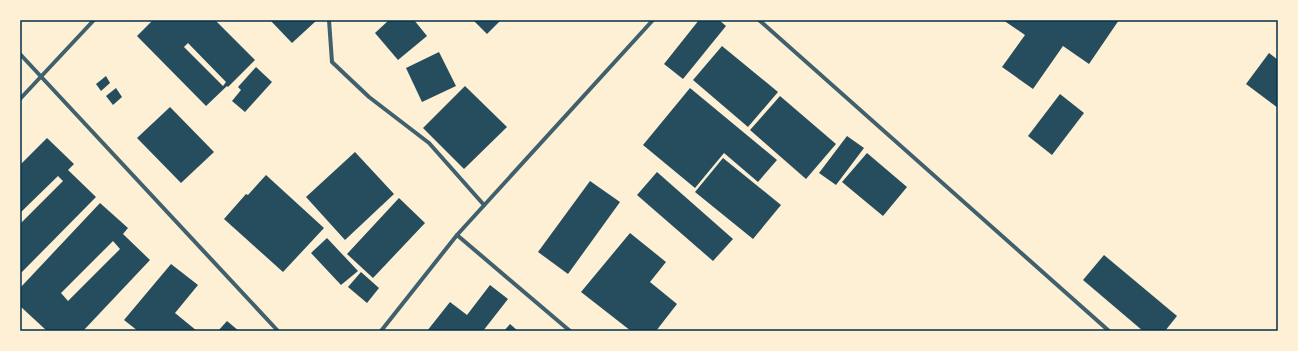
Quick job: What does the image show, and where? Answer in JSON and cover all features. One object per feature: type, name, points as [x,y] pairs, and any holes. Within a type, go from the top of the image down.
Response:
[{"type":"street","points":[[20,99],[94,20]]},
{"type":"street","points":[[329,20],[332,62],[369,97],[429,143],[484,205]]},
{"type":"street","points":[[382,331],[457,235],[653,20]]},
{"type":"street","points":[[759,20],[1109,331]]},
{"type":"street","points":[[20,54],[278,331]]},
{"type":"street","points":[[457,235],[570,331]]},
{"type":"building","points":[[153,20],[215,20],[255,60],[228,87],[227,86],[206,106],[137,36]],"holes":[[[188,43],[226,82],[223,86],[184,47]]]},
{"type":"building","points":[[270,20],[317,20],[292,43]]},
{"type":"building","points":[[389,20],[414,20],[427,36],[398,60],[375,33]]},
{"type":"building","points":[[473,20],[501,20],[487,34]]},
{"type":"building","points":[[699,20],[719,20],[726,26],[683,79],[664,64]]},
{"type":"building","points":[[1003,20],[1119,20],[1089,64],[1063,46],[1033,89],[1002,67],[1025,35]]},
{"type":"building","points":[[722,46],[778,92],[748,127],[693,80]]},
{"type":"building","points":[[439,52],[456,86],[422,102],[406,68]]},
{"type":"building","points":[[1269,53],[1278,60],[1278,108],[1246,84]]},
{"type":"building","points":[[256,67],[272,82],[245,112],[232,101],[241,90],[238,87]]},
{"type":"building","points":[[106,76],[110,83],[101,91],[96,84]]},
{"type":"building","points":[[465,86],[507,127],[464,169],[423,128]]},
{"type":"building","points":[[116,88],[122,97],[113,105],[106,96]]},
{"type":"building","points":[[690,88],[777,160],[758,182],[724,153],[695,188],[643,145]]},
{"type":"building","points":[[1060,94],[1084,113],[1052,155],[1028,136]]},
{"type":"building","points":[[780,96],[836,144],[806,179],[750,130]]},
{"type":"building","points":[[170,107],[214,152],[181,183],[137,138]]},
{"type":"building","points":[[847,136],[864,148],[836,185],[819,173]]},
{"type":"building","points":[[47,138],[74,164],[68,170],[96,197],[20,274],[20,224],[63,181],[58,176],[20,213],[20,165]]},
{"type":"building","points":[[355,152],[394,194],[345,240],[306,197]]},
{"type":"building","points":[[867,153],[907,187],[883,216],[842,182]]},
{"type":"building","points":[[723,158],[781,205],[753,239],[695,192]]},
{"type":"building","points":[[657,172],[733,239],[713,261],[637,195]]},
{"type":"building","points":[[266,175],[324,228],[283,272],[224,219],[246,194],[248,195]]},
{"type":"building","points":[[590,181],[620,202],[568,274],[538,252]]},
{"type":"building","points":[[399,198],[425,223],[373,278],[347,254]]},
{"type":"building","points":[[100,203],[128,228],[123,234],[150,260],[83,331],[47,331],[20,306],[20,288]],"holes":[[[113,241],[120,249],[68,301],[61,293]]]},
{"type":"building","points":[[630,233],[666,262],[650,282],[677,304],[656,331],[631,331],[581,292]]},
{"type":"building","points":[[327,238],[358,271],[341,285],[311,253]]},
{"type":"building","points":[[1104,255],[1177,316],[1165,331],[1143,331],[1083,280]]},
{"type":"building","points":[[171,264],[198,285],[175,313],[197,331],[138,331],[124,320]]},
{"type":"building","points":[[361,272],[379,288],[367,303],[348,287]]},
{"type":"building","points":[[490,285],[508,299],[483,331],[427,331],[450,302],[467,315]]},
{"type":"building","points":[[227,321],[239,331],[218,331]]},
{"type":"building","points":[[510,324],[518,331],[504,331]]}]
